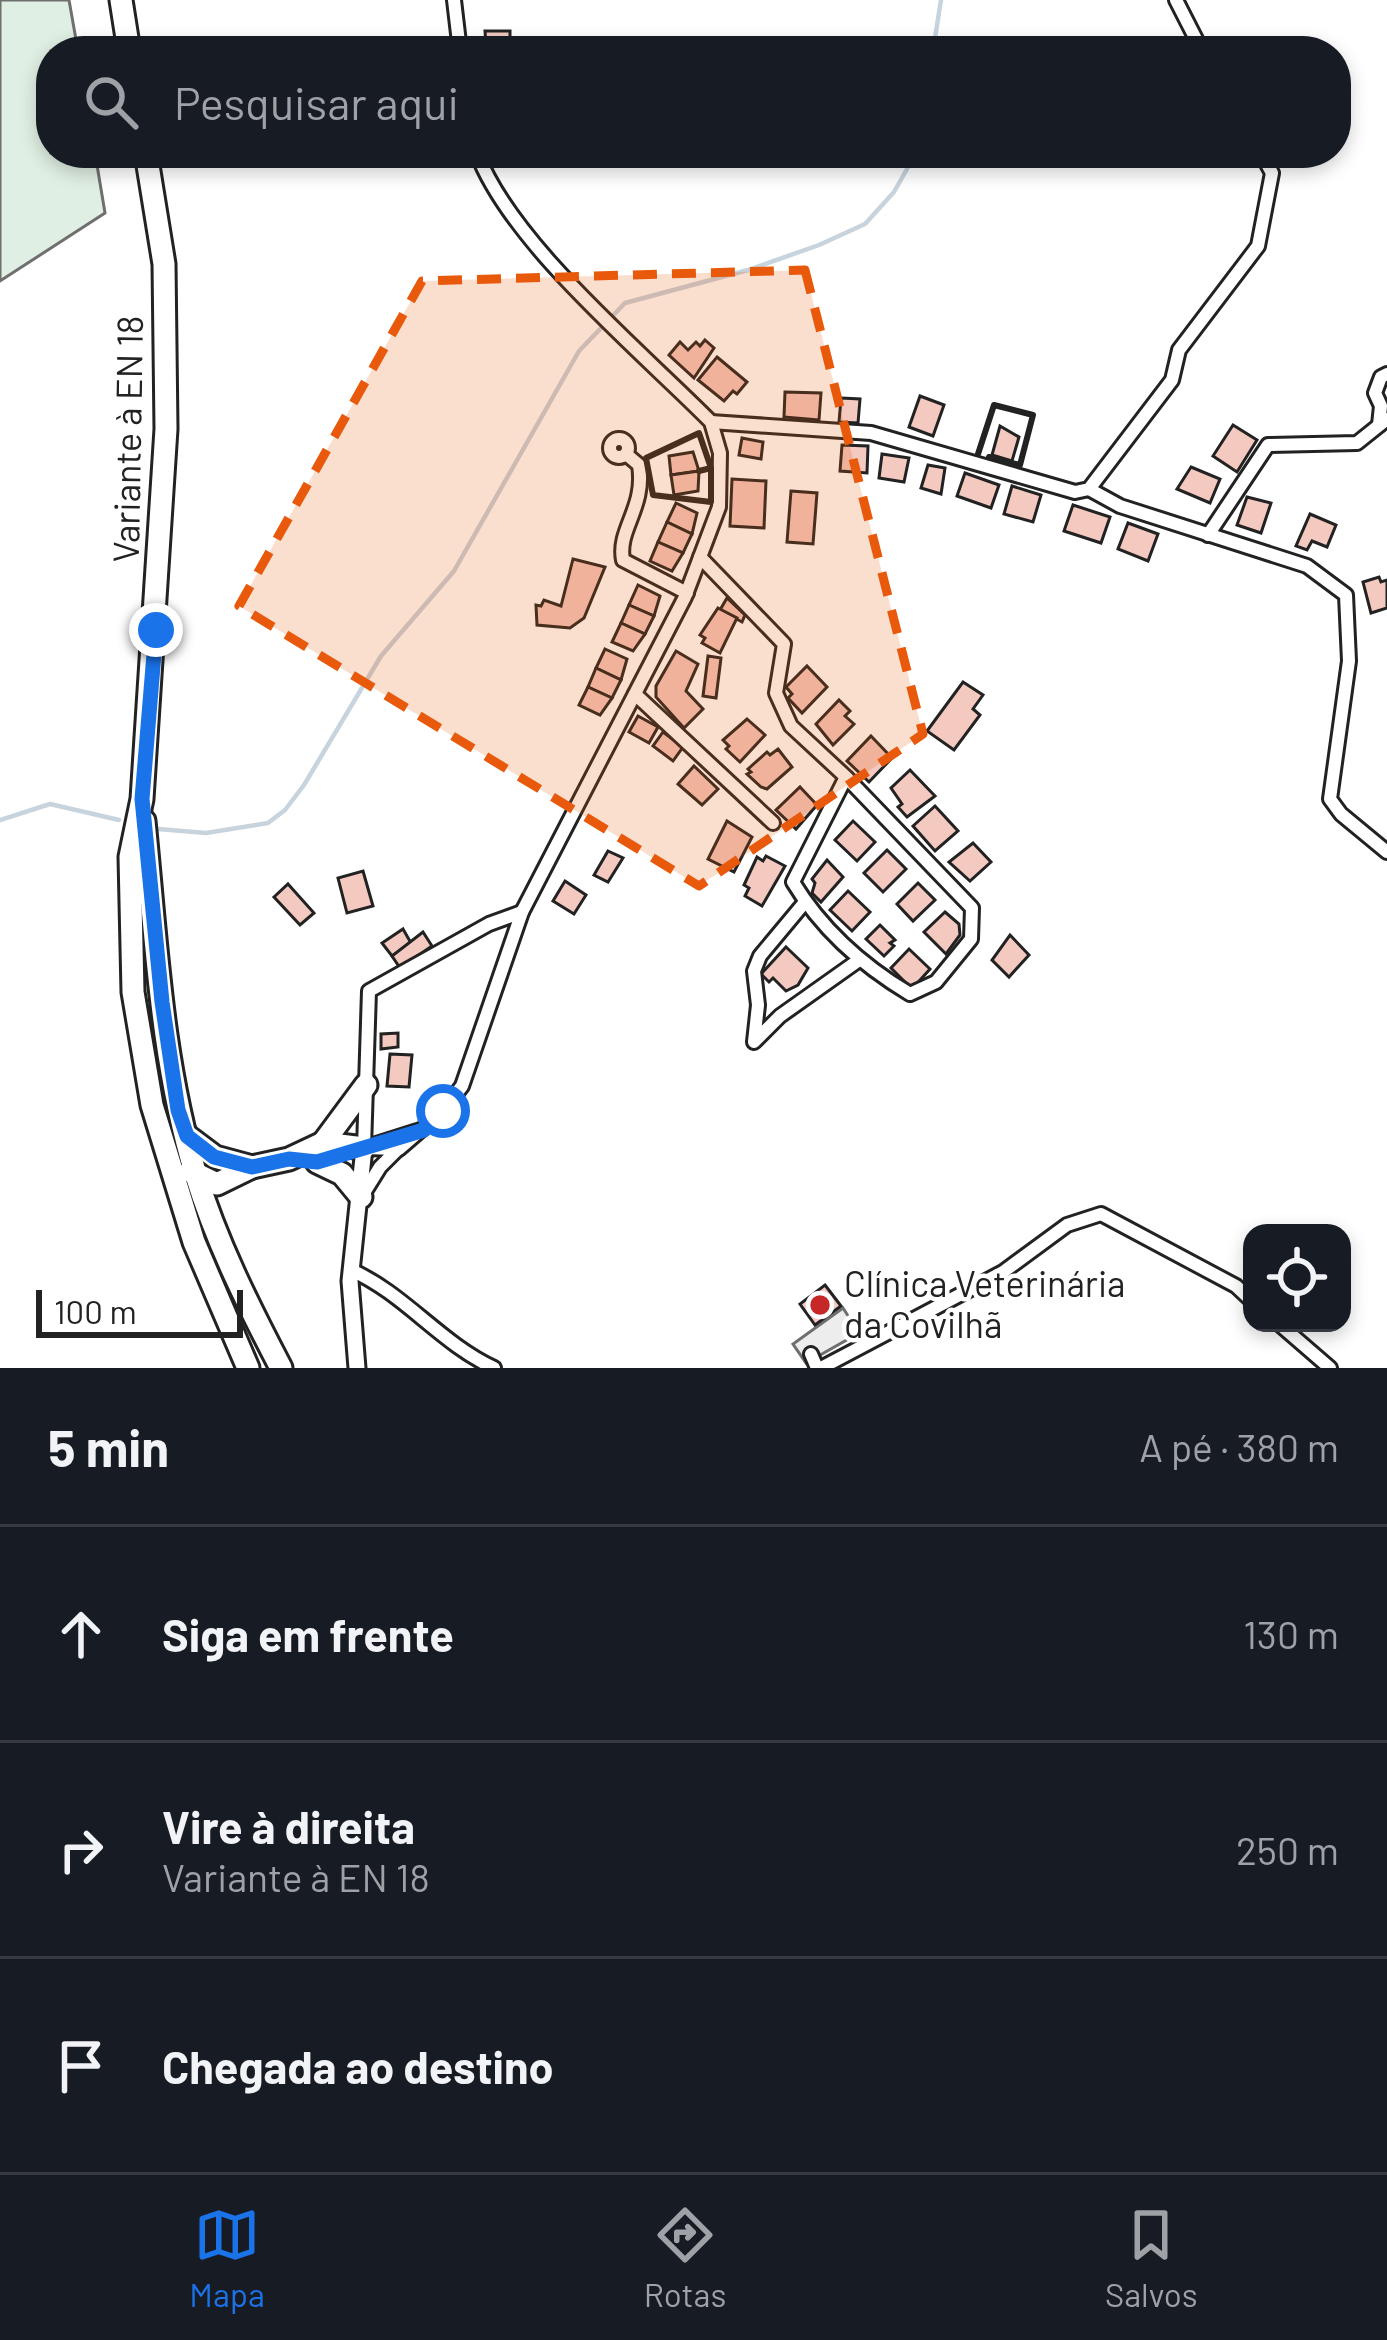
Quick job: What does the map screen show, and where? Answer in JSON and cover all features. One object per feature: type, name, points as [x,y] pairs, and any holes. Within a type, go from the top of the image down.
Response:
[{"type":"main road","points":[[121,0],[127,36]]},
{"type":"main road","name":"Variante à EN 18","points":[[148,168],[164,264],[166,429],[142,799],[130,857],[133,992],[152,1105],[166,1152],[194,1242],[248,1368]]},
{"type":"main road","name":"Variante à EN 18","points":[[142,799],[178,1110],[213,1220],[281,1368]]},
{"type":"main road","points":[[320,1153],[366,1085]]},
{"type":"main road","points":[[187,1136],[214,1157],[252,1167]]},
{"type":"main road","points":[[166,1152],[217,1184],[252,1167],[364,1148]]},
{"type":"main road","points":[[320,1153],[361,1196]]},
{"type":"main road","points":[[180,1196],[214,1157]]},
{"type":"main road","points":[[213,1220],[229,1180]]},
{"type":"street","points":[[454,0],[458,36]]},
{"type":"street","points":[[1176,0],[1194,36]]},
{"type":"street","points":[[364,1148],[398,1142],[424,1130],[462,1087],[523,912],[687,592],[719,507],[720,454],[712,422],[546,257],[482,168]]},
{"type":"street","points":[[712,422],[871,433],[1075,492],[1089,489],[1172,380],[1179,350],[1258,246],[1270,168]]},
{"type":"street","points":[[1208,535],[1268,446],[1357,442],[1383,423],[1375,393],[1381,376],[1387,374]]},
{"type":"street","points":[[626,454],[639,465],[641,497],[620,549],[622,560],[687,592]]},
{"type":"street","points":[[1089,489],[1120,506],[1307,566],[1346,595],[1349,661],[1330,799],[1387,852]]},
{"type":"street","points":[[700,557],[784,644],[776,693],[791,726],[847,777],[972,908],[970,939],[936,982],[910,994],[859,960],[793,883],[847,777]]},
{"type":"street","points":[[635,694],[773,823]]},
{"type":"street","points":[[805,902],[760,956],[754,971],[758,1005],[754,1042],[780,1016],[859,960]]},
{"type":"street","points":[[358,1368],[351,1270],[361,1196],[369,991],[489,925],[523,912]]},
{"type":"street","points":[[365,1114],[398,1142]]},
{"type":"street","points":[[361,1196],[398,1142]]},
{"type":"street","points":[[816,1364],[1003,1272],[1067,1225],[1101,1214],[1243,1292]]},
{"type":"street","points":[[351,1270],[396,1295],[456,1349],[494,1368]]},
{"type":"street","points":[[1288,1332],[1330,1368]]},
{"type":"highlighted area","points":[[805,270],[923,734],[699,886],[239,606],[422,281]]},
{"type":"green space","points":[[0,0],[69,0],[75,36],[36,36],[36,168],[98,168],[105,213],[0,281]]},
{"type":"shaded area","points":[[843,1308],[859,1333],[806,1363],[793,1344]]},
{"type":"building","points":[[485,31],[510,31],[510,36],[485,36]]},
{"type":"building","points":[[705,340],[714,348],[694,378],[669,355],[680,342],[688,350]]},
{"type":"building","points":[[717,357],[747,382],[724,401],[698,380]]},
{"type":"building","points":[[785,392],[821,393],[819,420],[784,417]]},
{"type":"building","points":[[920,396],[944,405],[933,436],[909,427]]},
{"type":"building","points":[[841,398],[860,399],[858,423],[839,422]]},
{"type":"building","points":[[1233,425],[1257,440],[1237,472],[1213,456]]},
{"type":"building","points":[[1000,426],[1019,437],[1012,461],[992,455]]},
{"type":"building","points":[[742,438],[763,442],[761,459],[739,455]]},
{"type":"building","points":[[842,445],[868,446],[867,473],[840,471]]},
{"type":"building","points":[[693,452],[699,471],[671,475],[669,456]]},
{"type":"building","points":[[882,454],[909,458],[904,482],[879,478]]},
{"type":"building","points":[[928,465],[945,468],[941,494],[921,488]]},
{"type":"building","points":[[1191,467],[1220,479],[1210,503],[1177,489]]},
{"type":"building","points":[[699,471],[698,491],[674,495],[671,475]]},
{"type":"building","points":[[965,473],[999,485],[991,508],[957,496]]},
{"type":"building","points":[[732,479],[766,481],[764,528],[730,526]]},
{"type":"building","points":[[1012,486],[1041,495],[1033,522],[1004,514]]},
{"type":"building","points":[[791,491],[817,493],[813,544],[787,542]]},
{"type":"building","points":[[1247,497],[1271,503],[1261,533],[1237,525]]},
{"type":"building","points":[[676,503],[697,513],[692,534],[667,522]]},
{"type":"building","points":[[1073,505],[1110,517],[1101,543],[1064,531]]},
{"type":"building","points":[[1310,514],[1336,525],[1327,547],[1312,541],[1307,550],[1296,546]]},
{"type":"building","points":[[667,522],[692,534],[683,553],[658,542]]},
{"type":"building","points":[[1128,523],[1158,534],[1148,561],[1118,549]]},
{"type":"building","points":[[658,542],[683,553],[672,571],[650,561]]},
{"type":"building","points":[[573,559],[605,567],[584,618],[570,628],[537,625],[536,605],[544,600],[561,606]]},
{"type":"building","points":[[1379,577],[1381,582],[1387,580],[1387,608],[1371,613],[1363,582]]},
{"type":"building","points":[[638,585],[660,596],[654,616],[629,605]]},
{"type":"building","points":[[727,598],[745,615],[742,622],[720,610]]},
{"type":"building","points":[[629,605],[654,616],[645,634],[621,623]]},
{"type":"building","points":[[718,608],[737,618],[720,653],[702,643],[705,638],[700,635]]},
{"type":"building","points":[[621,623],[645,634],[633,651],[612,642]]},
{"type":"building","points":[[605,649],[627,659],[621,680],[596,668]]},
{"type":"building","points":[[676,651],[698,664],[686,691],[703,709],[684,728],[656,697],[656,686]]},
{"type":"building","points":[[708,656],[721,658],[716,698],[703,696]]},
{"type":"building","points":[[807,666],[827,687],[802,713],[788,698],[792,694],[786,687]]},
{"type":"building","points":[[596,668],[621,680],[612,698],[588,687]]},
{"type":"building","points":[[963,682],[983,695],[973,709],[980,715],[954,750],[927,731]]},
{"type":"building","points":[[588,687],[612,698],[600,715],[579,705]]},
{"type":"building","points":[[839,700],[854,724],[833,745],[816,724]]},
{"type":"building","points":[[638,716],[658,727],[649,743],[629,732]]},
{"type":"building","points":[[747,719],[765,735],[740,762],[723,740]]},
{"type":"building","points":[[663,732],[683,747],[673,761],[653,746]]},
{"type":"building","points":[[871,736],[892,758],[869,782],[847,761]]},
{"type":"building","points":[[778,749],[792,767],[767,789],[761,787],[747,774],[748,769],[767,752],[770,755]]},
{"type":"building","points":[[694,766],[718,789],[702,805],[678,784]]},
{"type":"building","points":[[910,770],[935,796],[907,817],[891,788]]},
{"type":"building","points":[[800,787],[817,805],[796,829],[776,810]]},
{"type":"building","points":[[935,806],[958,831],[935,851],[913,826]]},
{"type":"building","points":[[727,821],[752,837],[734,872],[708,859]]},
{"type":"building","points":[[853,821],[875,842],[857,861],[835,840]]},
{"type":"building","points":[[973,843],[991,862],[970,881],[949,862]]},
{"type":"building","points":[[887,850],[906,869],[883,892],[864,873]]},
{"type":"building","points":[[608,851],[623,858],[608,882],[594,875]]},
{"type":"building","points":[[766,856],[785,866],[762,906],[745,896],[749,888],[744,885],[757,857],[763,861]]},
{"type":"building","points":[[827,860],[843,877],[821,902],[812,893],[812,879]]},
{"type":"building","points":[[363,871],[373,906],[347,913],[338,878]]},
{"type":"building","points":[[565,881],[586,895],[574,914],[553,901]]},
{"type":"building","points":[[918,883],[935,900],[913,921],[897,904]]},
{"type":"building","points":[[288,884],[314,913],[300,925],[274,897]]},
{"type":"building","points":[[848,891],[870,912],[852,931],[830,910]]},
{"type":"building","points":[[945,912],[959,924],[960,935],[946,954],[924,932]]},
{"type":"building","points":[[880,925],[895,940],[884,956],[866,939]]},
{"type":"building","points":[[403,929],[411,943],[392,956],[382,943]]},
{"type":"building","points":[[423,932],[432,946],[400,968],[392,956]]},
{"type":"building","points":[[1010,935],[1029,955],[1009,977],[992,960]]},
{"type":"building","points":[[786,947],[808,968],[798,985],[786,991],[761,974]]},
{"type":"building","points":[[909,949],[930,969],[912,989],[891,968]]},
{"type":"building","points":[[398,1033],[398,1047],[381,1049],[381,1034]]},
{"type":"building","points":[[390,1054],[412,1055],[409,1087],[387,1086]]},
{"type":"building","name":"Clínica Veterinária da Covilhã","points":[[825,1285],[841,1306],[815,1325],[800,1304]]},
{"type":"waterway","points":[[935,36],[941,0]]},
{"type":"waterway","points":[[158,829],[206,833],[268,823],[285,810],[381,656],[454,571],[579,351],[625,303],[748,270],[865,224],[894,192],[908,168]]},
{"type":"waterway","points":[[0,820],[50,804],[119,820]]},
{"type":"wall","points":[[978,454],[994,405],[1033,415],[1020,465],[989,457]]},
{"type":"wall","points":[[699,471],[711,468],[699,433],[646,458],[653,495],[711,502],[711,468]]},
{"type":"place","name":"Clínica Veterinária da Covilhã","points":[[820,1305]]},
{"type":"route","points":[[156,630],[142,799],[162,1002],[178,1110],[187,1136],[214,1157],[252,1167],[289,1159],[317,1162],[424,1130],[443,1111]]}]
